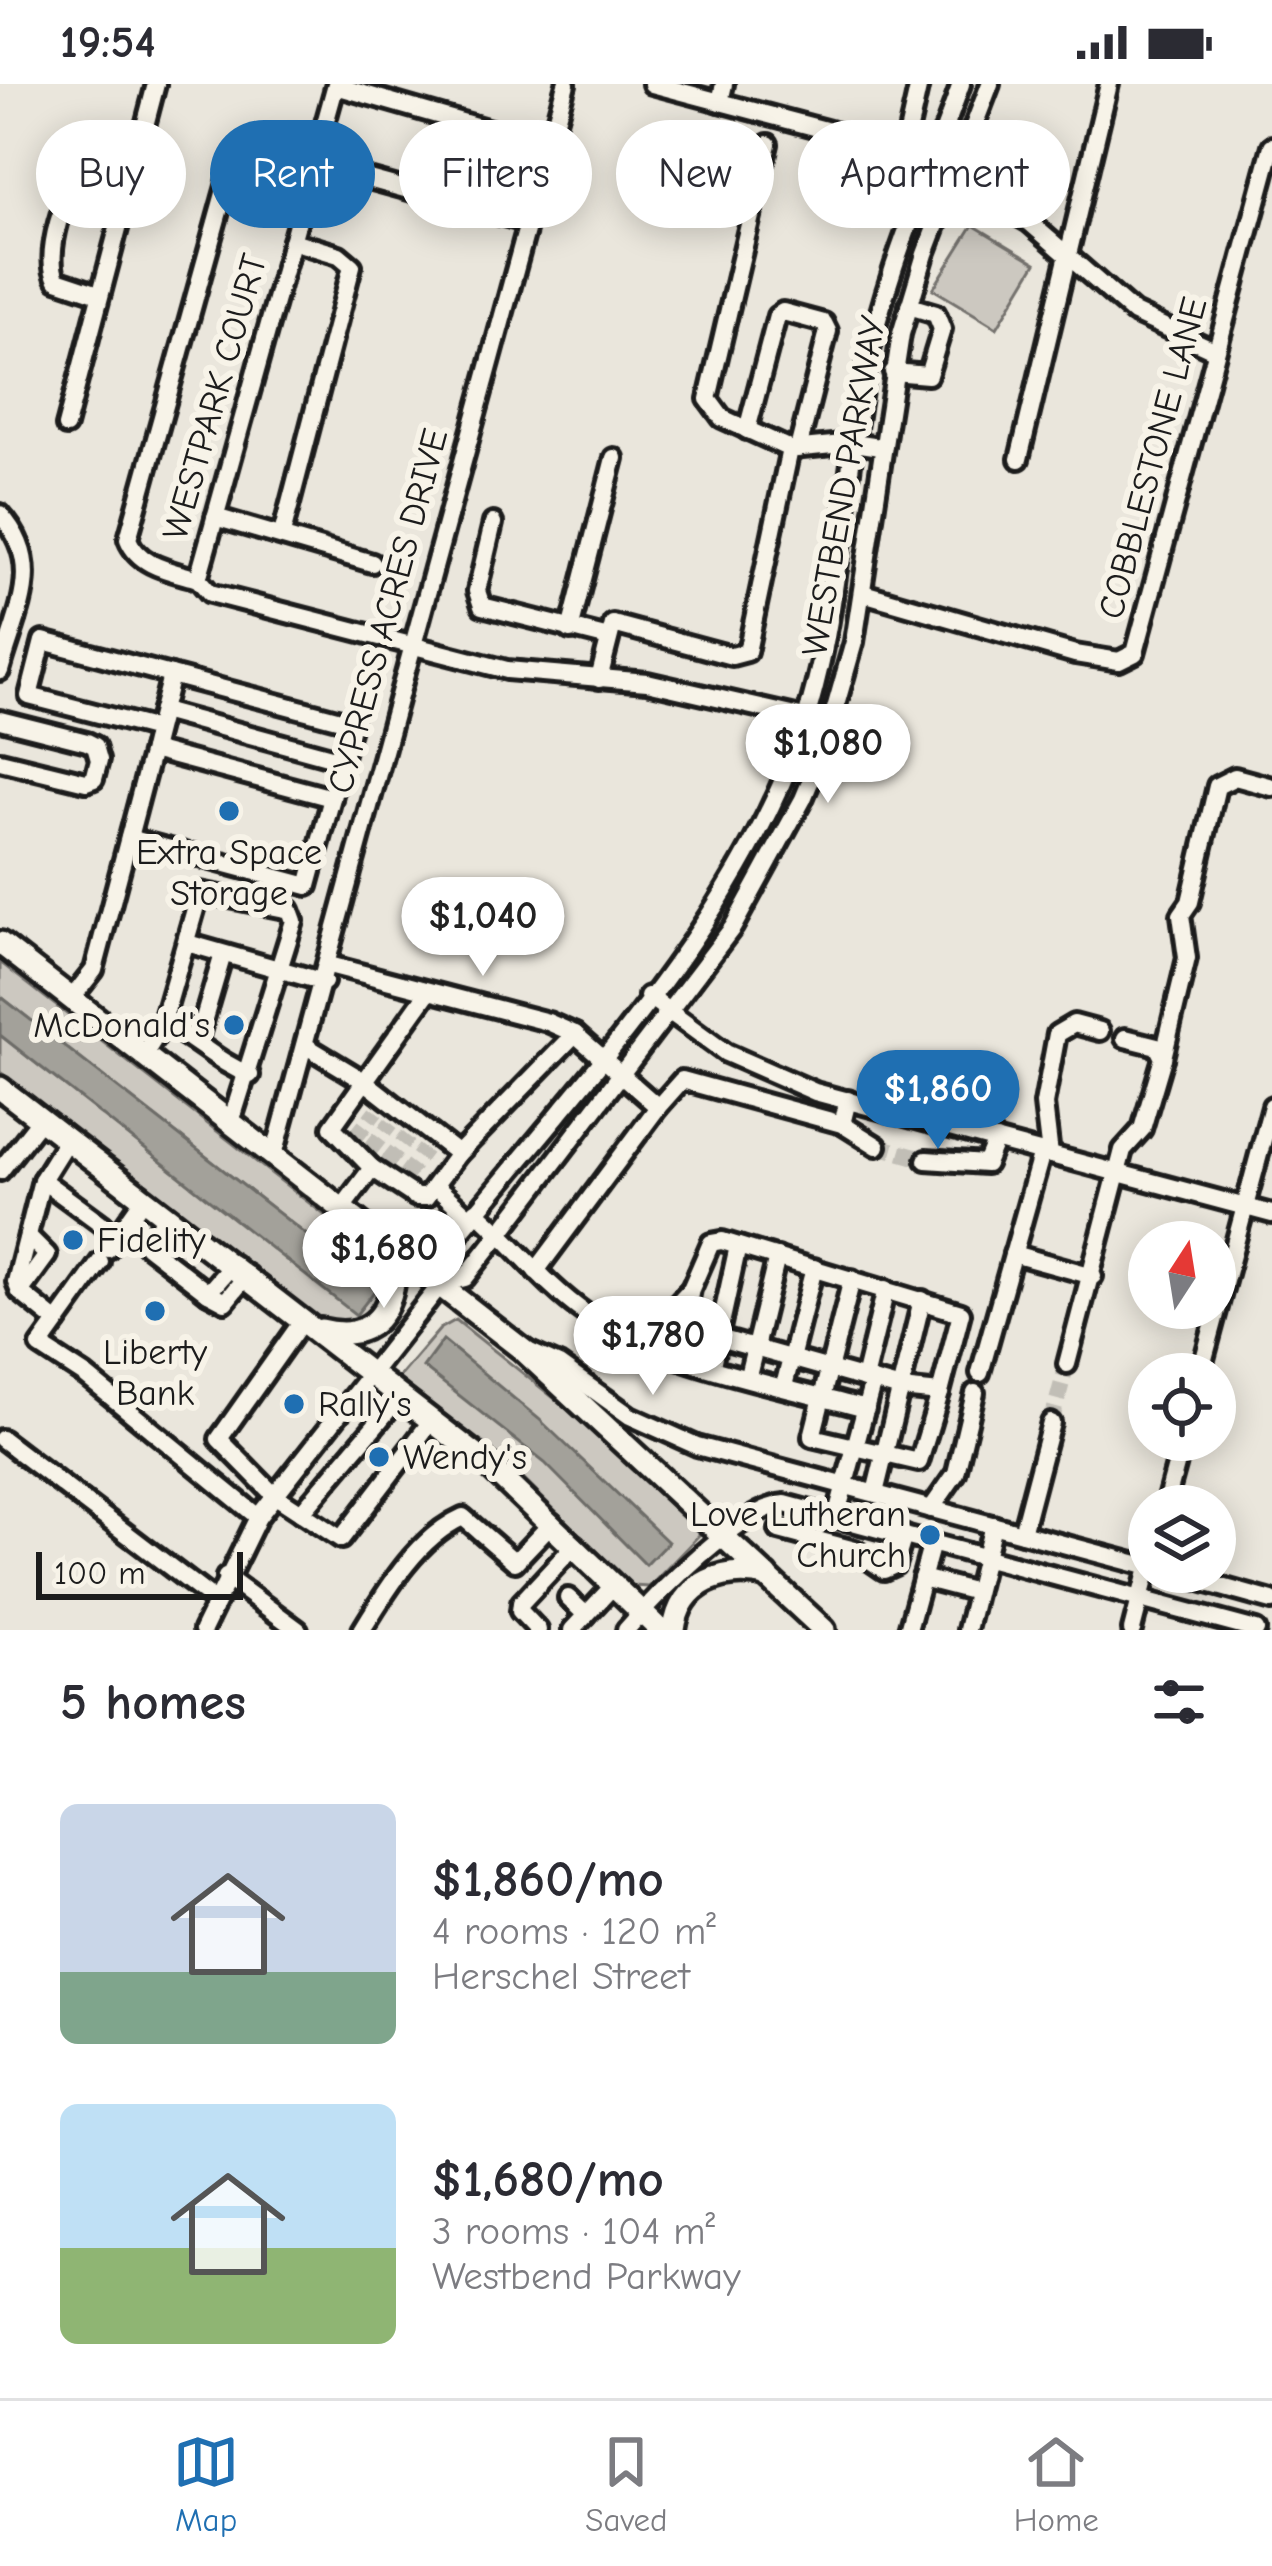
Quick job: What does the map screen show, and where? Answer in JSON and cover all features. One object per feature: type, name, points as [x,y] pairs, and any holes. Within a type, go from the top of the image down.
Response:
[{"type":"main road","points":[[0,943],[524,1350],[824,1630]]},
{"type":"main road","points":[[0,1088],[432,1420],[552,1523],[660,1630]]},
{"type":"main road","points":[[309,1324],[342,1336],[370,1327],[395,1286],[394,1247]]},
{"type":"main road","points":[[674,1630],[681,1608],[710,1577],[738,1570],[768,1576]]},
{"type":"street","points":[[146,120],[156,84]]},
{"type":"street","name":"CYPRESS ACRES DRIVE","points":[[556,120],[566,84]]},
{"type":"street","points":[[652,84],[722,93],[801,120]]},
{"type":"street","points":[[911,120],[919,84]]},
{"type":"street","name":"WESTBEND PARKWAY","points":[[948,120],[961,84]]},
{"type":"street","name":"WESTBEND PARKWAY","points":[[976,120],[990,84]]},
{"type":"street","points":[[1018,460],[1108,84]]},
{"type":"street","points":[[326,120],[336,85],[458,120]]},
{"type":"street","name":"COBBLESTONE LANE","points":[[863,593],[1075,654],[1130,658],[1143,629],[1272,146]]},
{"type":"street","points":[[62,228],[52,272],[72,287],[99,293]]},
{"type":"street","points":[[66,426],[117,228]]},
{"type":"street","name":"WESTPARK COURT","points":[[212,228],[128,539],[134,553],[198,579],[210,593],[413,647],[507,670],[647,682],[832,724]]},
{"type":"street","name":"WESTPARK COURT","points":[[198,579],[296,228]]},
{"type":"street","name":"CYPRESS ACRES DRIVE","points":[[274,1155],[528,228]]},
{"type":"street","points":[[748,228],[708,399],[722,418],[794,449],[853,443],[880,447]]},
{"type":"street","name":"WESTBEND PARKWAY","points":[[441,1284],[440,1257],[696,937],[756,838],[806,716],[833,609],[853,443],[881,304],[909,228]]},
{"type":"street","name":"WESTBEND PARKWAY","points":[[203,1630],[257,1517],[441,1284],[465,1278],[501,1232],[670,1013],[759,888],[788,834],[832,724],[863,593],[893,372],[909,306],[936,228]]},
{"type":"street","points":[[1036,228],[1134,313],[1214,350]]},
{"type":"street","points":[[282,534],[352,266],[339,255],[292,242]]},
{"type":"street","points":[[893,372],[928,375],[942,329],[936,314],[909,306]]},
{"type":"street","points":[[599,680],[613,624],[743,657],[828,331],[824,322],[783,312],[778,316],[747,430]]},
{"type":"street","points":[[570,630],[614,458]]},
{"type":"street","points":[[0,514],[16,532],[29,564],[0,671]]},
{"type":"street","points":[[215,517],[372,563]]},
{"type":"street","points":[[493,523],[478,600],[494,611],[609,638]]},
{"type":"street","points":[[129,838],[308,886],[352,723],[43,641],[29,696],[342,760]]},
{"type":"street","points":[[72,998],[94,970],[172,675]]},
{"type":"street","points":[[0,720],[87,742],[95,746],[100,760],[94,779],[86,782],[1,765]]},
{"type":"street","points":[[152,750],[332,798]]},
{"type":"street","points":[[1067,1364],[1123,1150],[1142,1129],[1163,1058],[1187,958],[1181,915],[1190,902],[1220,783],[1235,777],[1272,787]]},
{"type":"street","points":[[144,1054],[163,1023],[198,897],[206,889],[290,910],[294,921],[250,1075],[231,1122]]},
{"type":"street","points":[[187,943],[280,970],[428,992],[548,1022],[575,1034],[658,1107]]},
{"type":"street","points":[[199,1039],[223,954]]},
{"type":"street","points":[[428,992],[332,1127],[416,1197],[426,1197],[473,1133],[575,1034]]},
{"type":"street","points":[[649,996],[726,1053],[783,1079],[1272,1214]]},
{"type":"street","points":[[163,1023],[199,1039],[220,1063],[250,1075]]},
{"type":"street","points":[[980,1373],[1046,1154],[1044,1104],[1057,1034],[1074,1024],[1100,1031]]},
{"type":"street","points":[[1126,1038],[1157,1046],[1163,1058]]},
{"type":"street","points":[[306,1046],[364,1082],[381,1105],[430,1143],[458,1154]]},
{"type":"street","points":[[774,1108],[783,1079]]},
{"type":"street","points":[[536,1271],[674,1085],[694,1080],[774,1108],[842,1124],[877,1146]]},
{"type":"street","points":[[842,1124],[848,1100]]},
{"type":"street","points":[[1206,1353],[1272,1106]]},
{"type":"street","points":[[0,1171],[40,1120]]},
{"type":"street","points":[[57,1322],[20,1292],[16,1282],[42,1180],[67,1140]]},
{"type":"street","points":[[926,1160],[986,1164],[997,1140]]},
{"type":"street","points":[[342,1208],[374,1163]]},
{"type":"street","points":[[42,1180],[109,1249]]},
{"type":"street","points":[[434,1186],[501,1232],[536,1271],[589,1317],[676,1355],[866,1409]]},
{"type":"street","points":[[144,1198],[40,1346],[86,1376],[257,1517]]},
{"type":"street","points":[[167,1215],[147,1246],[208,1293],[240,1269]]},
{"type":"street","points":[[676,1355],[692,1289],[711,1243],[739,1246],[777,1257],[814,1268],[852,1279],[886,1289],[961,1313],[919,1462],[856,1451],[812,1436],[852,1279]]},
{"type":"street","points":[[712,1365],[739,1246]]},
{"type":"street","points":[[1013,1254],[1093,1276]]},
{"type":"street","points":[[748,1376],[777,1257]]},
{"type":"street","points":[[784,1386],[814,1268]]},
{"type":"street","points":[[640,1343],[692,1289]]},
{"type":"street","points":[[836,1517],[866,1409],[886,1289]]},
{"type":"street","points":[[875,1493],[880,1456],[922,1300]]},
{"type":"street","points":[[309,1324],[219,1439],[274,1495],[340,1540],[432,1420]]},
{"type":"street","points":[[683,1328],[901,1389],[940,1393]]},
{"type":"street","points":[[524,1350],[559,1365],[630,1416],[667,1433],[845,1486],[1128,1561]]},
{"type":"street","points":[[931,1508],[956,1473],[975,1393]]},
{"type":"street","points":[[301,1513],[400,1396]]},
{"type":"street","points":[[1022,1533],[1051,1423]]},
{"type":"street","points":[[2,1439],[215,1600]]},
{"type":"street","points":[[626,1630],[724,1534],[772,1504],[1256,1630]]},
{"type":"street","points":[[362,1630],[396,1575],[450,1523],[463,1517],[515,1562],[552,1523]]},
{"type":"street","points":[[967,1630],[993,1525]]},
{"type":"street","points":[[779,1530],[855,1550],[884,1570],[895,1564],[904,1535]]},
{"type":"street","points":[[908,1630],[932,1543]]},
{"type":"street","points":[[538,1630],[520,1611],[520,1603],[575,1546]]},
{"type":"street","points":[[546,1576],[586,1615]]},
{"type":"street","points":[[226,1577],[298,1630]]},
{"type":"street","points":[[922,1578],[976,1592]]},
{"type":"street","points":[[572,1630],[614,1585]]},
{"type":"street","points":[[1236,1591],[1272,1601]]},
{"type":"street","points":[[1132,1630],[1141,1593]]},
{"type":"shaded area","points":[[971,228],[1036,263],[997,328],[933,289]]},
{"type":"shaded area","points":[[0,962],[380,1258],[389,1274],[386,1291],[360,1325],[325,1325],[0,1072],[0,1035],[356,1314],[376,1289],[0,996]]},
{"type":"shaded area","points":[[0,996],[376,1289],[356,1315],[0,1035]]},
{"type":"shaded area","points":[[456,1320],[579,1418],[700,1534],[649,1587],[632,1586],[508,1464],[398,1378],[440,1329]]},
{"type":"shaded area","points":[[443,1340],[539,1419],[668,1542],[646,1565],[545,1463],[423,1367]]},
{"type":"tunnel","points":[[355,1138],[376,1111]]},
{"type":"tunnel","points":[[370,1150],[391,1123]]},
{"type":"tunnel","points":[[387,1163],[408,1136]]},
{"type":"tunnel","points":[[877,1146],[926,1160]]},
{"type":"tunnel","points":[[404,1177],[425,1149]]},
{"type":"tunnel","points":[[1051,1423],[1067,1364]]},
{"type":"place","name":"Extra Space Storage","points":[[229,811]]},
{"type":"place","name":"McDonald's","points":[[234,1025]]},
{"type":"place","name":"Fidelity","points":[[73,1240]]},
{"type":"place","name":"Liberty Bank","points":[[155,1311]]},
{"type":"place","name":"Rally's","points":[[294,1404]]},
{"type":"place","name":"Wendy's","points":[[379,1457]]},
{"type":"place","name":"Love Lutheran Church","points":[[930,1535]]}]
